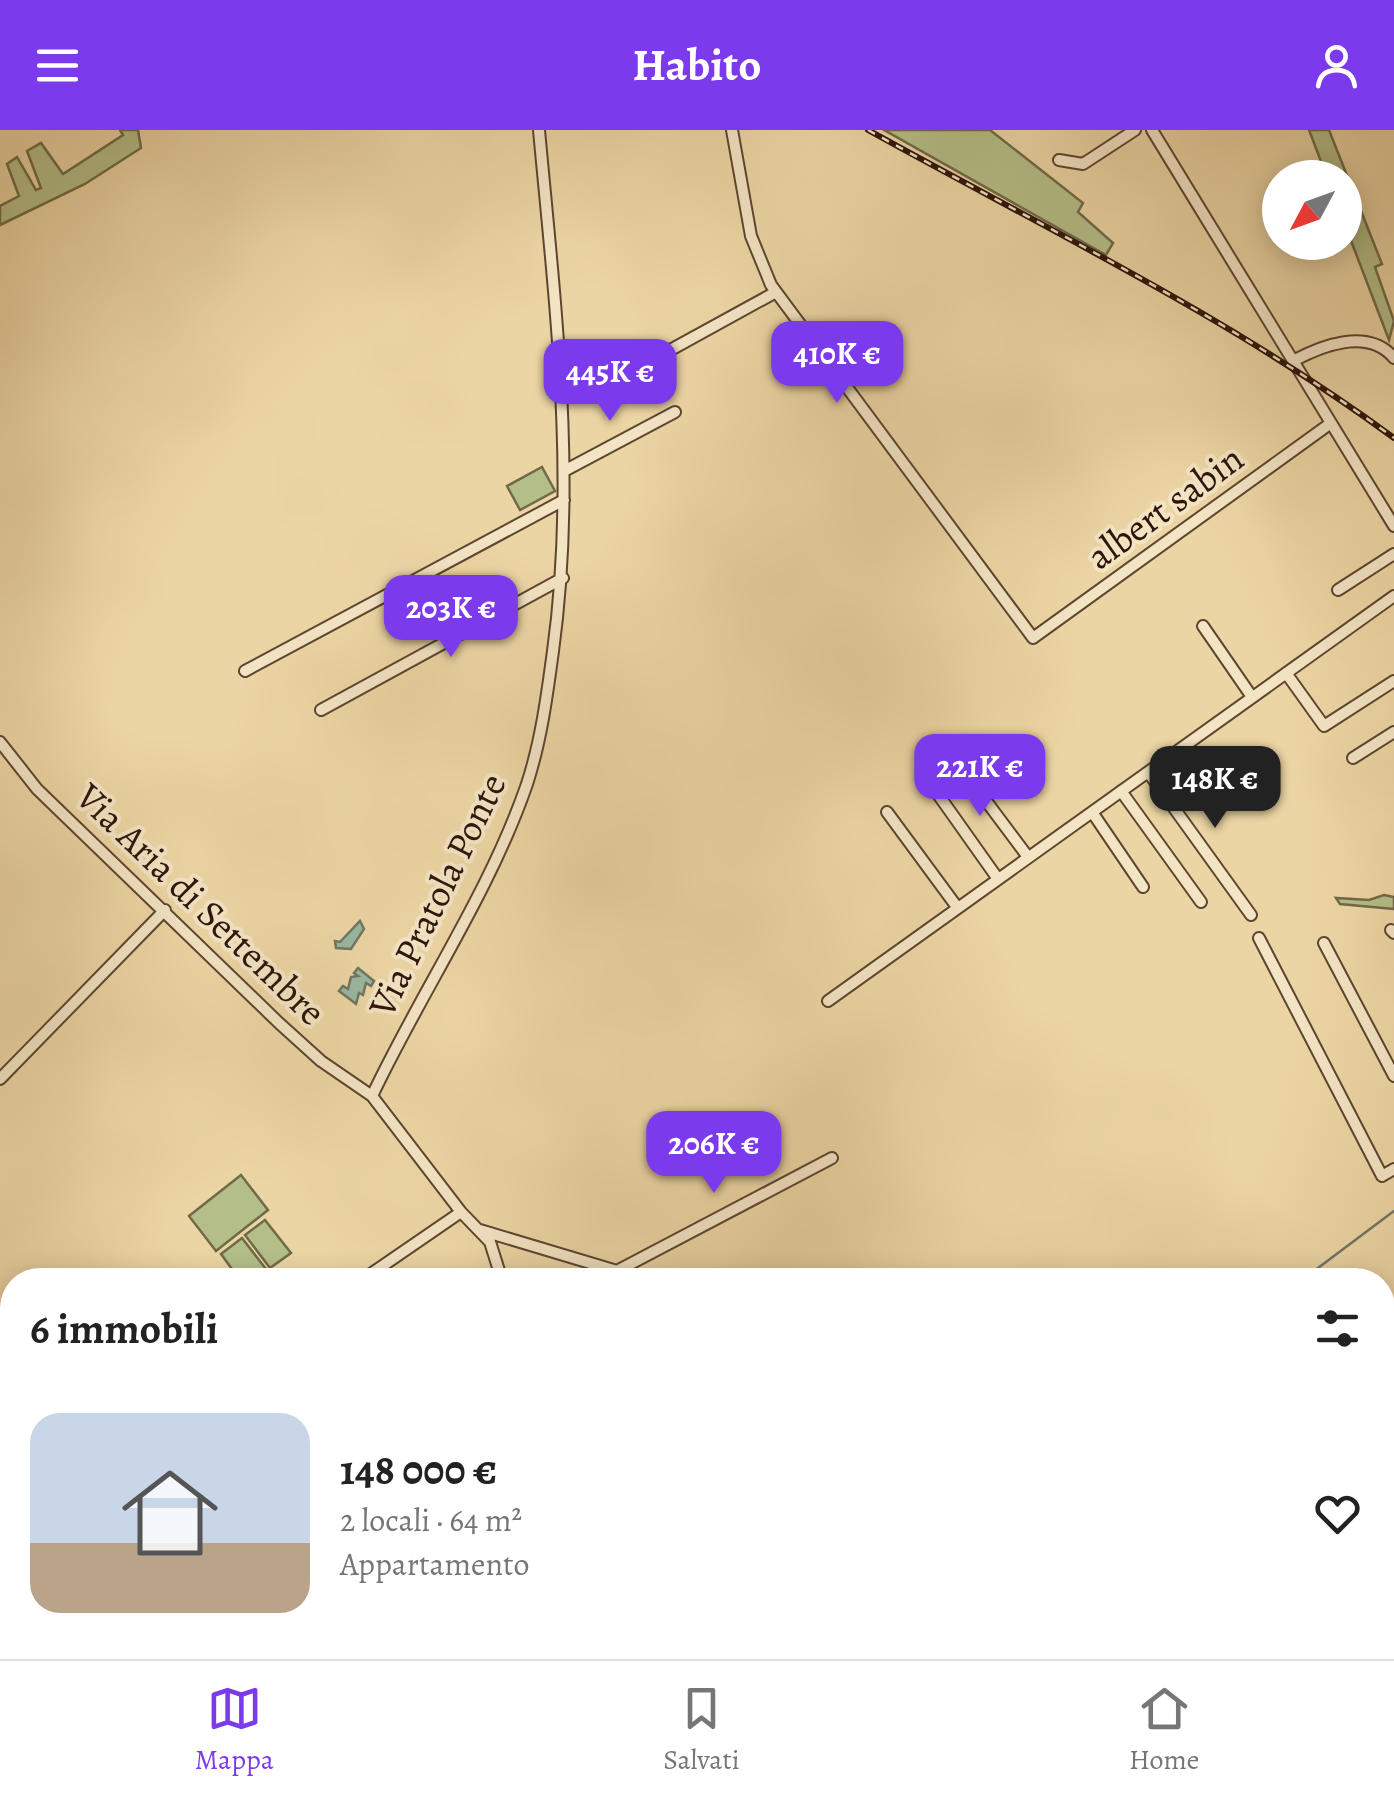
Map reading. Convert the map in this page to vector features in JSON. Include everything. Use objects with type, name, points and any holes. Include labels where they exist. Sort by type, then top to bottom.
[{"type":"street","name":"Via Pratola Ponte","points":[[374,1091],[478,896],[524,790],[545,708],[563,578],[564,471],[562,395],[539,130]]},
{"type":"street","points":[[654,359],[776,292],[752,236],[732,130]]},
{"type":"street","points":[[1059,160],[1083,164],[1135,130]]},
{"type":"street","points":[[1152,130],[1394,526]]},
{"type":"street","name":"albert sabin","points":[[776,292],[1033,638],[1331,423]]},
{"type":"street","points":[[1293,362],[1324,344],[1353,342],[1380,346],[1394,358]]},
{"type":"street","points":[[562,395],[644,350]]},
{"type":"street","points":[[564,471],[674,412]]},
{"type":"street","points":[[245,671],[564,500]]},
{"type":"street","points":[[1338,590],[1394,554]]},
{"type":"street","points":[[322,710],[563,578]]},
{"type":"street","points":[[828,1001],[1394,596]]},
{"type":"street","points":[[1203,626],[1252,697]]},
{"type":"street","points":[[1286,673],[1324,726],[1394,681]]},
{"type":"street","points":[[1354,758],[1394,732]]},
{"type":"street","name":"Via Aria di Settembre","points":[[0,742],[36,788],[321,1061],[374,1091],[461,1212],[490,1242],[498,1268]]},
{"type":"street","points":[[960,766],[1028,856]]},
{"type":"street","points":[[1148,772],[1251,914]]},
{"type":"street","points":[[930,783],[998,879]]},
{"type":"street","points":[[1121,791],[1201,902]]},
{"type":"street","points":[[886,812],[956,907]]},
{"type":"street","points":[[1092,812],[1143,887]]},
{"type":"street","points":[[0,1080],[165,910]]},
{"type":"street","points":[[1259,938],[1382,1176],[1394,1169]]},
{"type":"street","points":[[1324,943],[1394,1076]]},
{"type":"street","points":[[623,1268],[832,1158]]},
{"type":"street","points":[[379,1268],[461,1212]]},
{"type":"street","points":[[479,1230],[602,1268]]},
{"type":"shaded area","points":[[120,130],[138,130],[141,148],[85,184],[0,225],[0,206],[19,196],[7,164],[17,157],[36,190],[41,188],[27,151],[41,143],[63,174],[123,135]]},
{"type":"shaded area","points":[[884,130],[990,130],[1083,203],[1078,212],[1113,243],[1106,255]]},
{"type":"shaded area","points":[[1309,130],[1329,130],[1341,160],[1320,160]]},
{"type":"shaded area","points":[[1362,213],[1382,264],[1375,267],[1394,321],[1389,340],[1358,260],[1362,260]]},
{"type":"shaded area","points":[[542,467],[555,491],[520,510],[507,486]]},
{"type":"shaded area","points":[[1384,895],[1394,897],[1394,909],[1340,904],[1336,898],[1369,900]]},
{"type":"shaded area","points":[[360,921],[364,929],[351,949],[336,948],[335,941],[340,942]]},
{"type":"shaded area","points":[[358,968],[374,981],[371,986],[366,983],[356,1004],[339,991],[343,986],[348,989],[351,977],[358,976],[354,973]]},
{"type":"shaded area","points":[[241,1175],[268,1210],[216,1251],[189,1216]]},
{"type":"shaded area","points":[[265,1220],[291,1253],[270,1268],[245,1235]]},
{"type":"shaded area","points":[[242,1238],[265,1268],[231,1268],[221,1254]]},
{"type":"waterway","points":[[1318,1268],[1394,1211]]},
{"type":"railway","points":[[868,130],[1203,314],[1332,394],[1394,438]]}]
